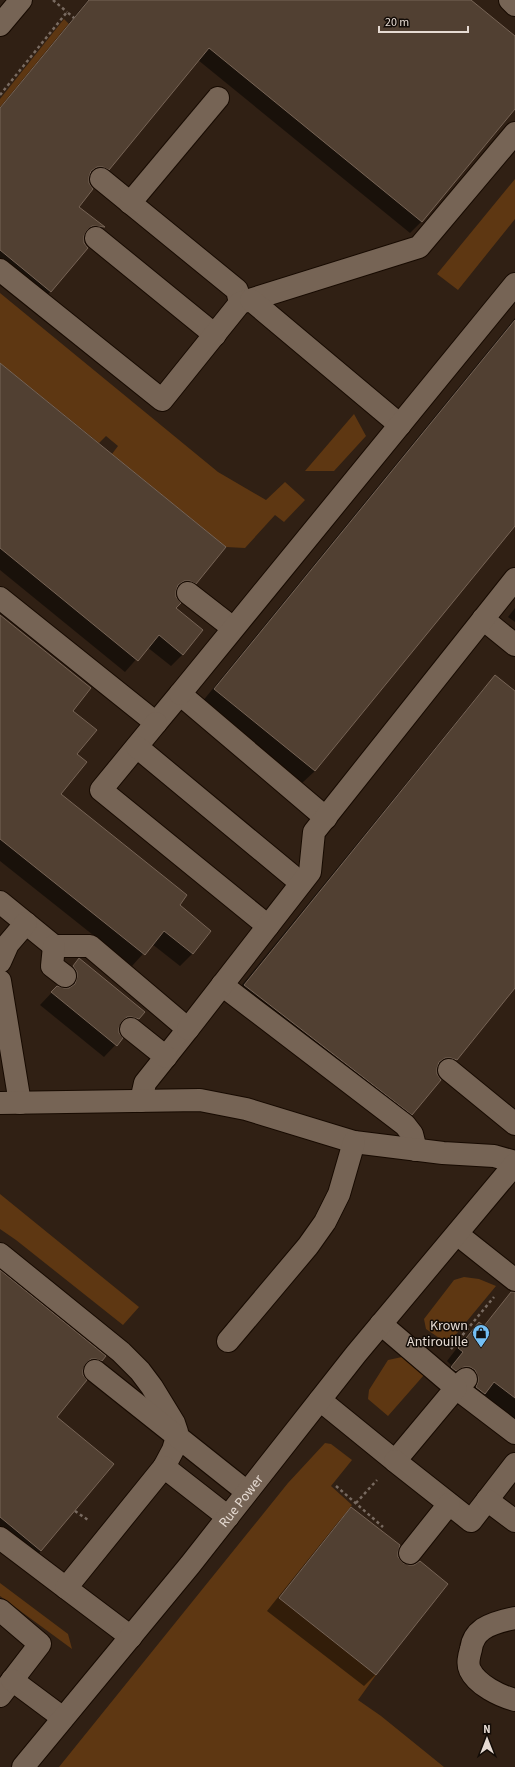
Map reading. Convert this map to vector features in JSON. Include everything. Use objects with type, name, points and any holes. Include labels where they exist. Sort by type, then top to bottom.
[{"type":"street","points":[[0,25],[20,0]]},
{"type":"street","points":[[510,0],[515,4]]},
{"type":"street","points":[[130,203],[218,98]]},
{"type":"street","points":[[0,270],[162,400],[245,301],[419,247],[515,133]]},
{"type":"street","points":[[101,179],[237,290],[245,301],[400,425]]},
{"type":"street","points":[[96,238],[215,335]]},
{"type":"street","points":[[268,926],[101,790],[515,284]]},
{"type":"street","points":[[141,1101],[145,1084],[310,872],[314,832],[515,579]]},
{"type":"street","points":[[188,593],[233,628]]},
{"type":"street","points":[[0,598],[156,723]]},
{"type":"street","points":[[484,619],[515,645]]},
{"type":"street","points":[[180,694],[326,818]]},
{"type":"street","points":[[137,747],[301,883]]},
{"type":"street","points":[[0,902],[54,946],[90,946],[188,1029]]},
{"type":"street","points":[[0,962],[8,944],[26,923]]},
{"type":"street","points":[[54,946],[52,966],[65,976]]},
{"type":"street","points":[[0,981],[10,1103],[200,1100],[246,1109],[354,1142],[416,1150],[494,1156],[515,1163]]},
{"type":"street","points":[[222,984],[405,1126],[412,1134],[416,1150]]},
{"type":"street","points":[[131,1029],[166,1057]]},
{"type":"street","points":[[449,1070],[515,1124]]},
{"type":"street","points":[[228,1341],[308,1246],[325,1222],[339,1194],[354,1142]]},
{"type":"street","name":"Rue Power","points":[[23,1767],[228,1517],[381,1324],[515,1163]]},
{"type":"street","points":[[457,1234],[515,1280]]},
{"type":"street","points":[[0,1254],[121,1352],[140,1371],[152,1387],[174,1423],[177,1437],[173,1450],[164,1467],[66,1588]]},
{"type":"street","points":[[381,1324],[461,1383],[512,1425]]},
{"type":"street","points":[[94,1371],[247,1492]]},
{"type":"street","points":[[395,1461],[461,1383]]},
{"type":"street","points":[[320,1400],[471,1521],[515,1464]]},
{"type":"street","points":[[164,1467],[228,1517]]},
{"type":"street","points":[[487,1500],[515,1521]]},
{"type":"street","points":[[410,1553],[449,1504]]},
{"type":"street","points":[[0,1538],[131,1637]]},
{"type":"street","points":[[0,1610],[40,1644],[6,1688],[63,1718]]},
{"type":"street","points":[[515,1618],[484,1628],[476,1635],[471,1645],[469,1659],[470,1670],[477,1680],[493,1691],[515,1700]]},
{"type":"path","points":[[53,0],[74,18]]},
{"type":"path","points":[[0,95],[66,12]]},
{"type":"path","points":[[450,1350],[496,1295]]},
{"type":"path","points":[[464,1333],[468,1336]]},
{"type":"path","points":[[336,1486],[383,1527]]},
{"type":"path","points":[[362,1516],[366,1512]]},
{"type":"shaded area","points":[[64,19],[69,24],[0,108],[0,99]]},
{"type":"shaded area","points":[[515,179],[515,219],[458,290],[437,274]]},
{"type":"shaded area","points":[[0,293],[218,472],[266,500],[285,482],[305,500],[284,522],[275,515],[245,548],[226,547],[112,454],[118,446],[106,436],[99,443],[0,363]]},
{"type":"shaded area","points":[[354,414],[366,436],[334,471],[305,471]]},
{"type":"shaded area","points":[[0,1194],[139,1307],[123,1325],[0,1229]]},
{"type":"shaded area","points":[[464,1277],[479,1279],[496,1286],[448,1344],[426,1329],[424,1319],[454,1280]]},
{"type":"shaded area","points":[[402,1357],[424,1375],[388,1416],[368,1399],[369,1390],[388,1360]]},
{"type":"shaded area","points":[[325,1443],[331,1444],[352,1460],[331,1486],[352,1505],[279,1598],[376,1675],[358,1700],[381,1716],[444,1767],[59,1767],[288,1483]]},
{"type":"shaded area","points":[[0,1583],[68,1634],[72,1649],[0,1596]]},
{"type":"building","points":[[89,0],[471,0],[515,36],[515,109],[422,222],[209,48],[109,170],[103,167],[97,167],[91,171],[89,183],[93,189],[79,207],[105,227],[92,226],[87,230],[84,236],[84,243],[88,248],[51,292],[0,250],[0,108]]},
{"type":"building","points":[[515,320],[515,526],[315,771],[214,689]]},
{"type":"building","points":[[0,363],[226,547],[196,584],[190,581],[184,581],[178,585],[176,597],[181,603],[176,608],[203,630],[183,655],[159,635],[138,661],[0,548]]},
{"type":"building","points":[[0,615],[91,688],[73,711],[97,730],[77,754],[87,762],[61,794],[187,895],[180,905],[211,931],[193,954],[164,931],[145,955],[0,839]]},
{"type":"building","points":[[495,675],[515,691],[515,988],[457,1060],[445,1058],[439,1062],[437,1074],[441,1080],[412,1115],[244,985]]},
{"type":"building","points":[[79,958],[145,1012],[139,1019],[127,1017],[122,1021],[119,1028],[119,1033],[123,1038],[117,1046],[51,992],[57,986],[69,988],[75,984],[77,972],[73,966]]},
{"type":"building","points":[[0,1270],[106,1356],[102,1361],[91,1359],[86,1363],[83,1370],[83,1375],[87,1380],[57,1417],[114,1464],[41,1551],[0,1517]]},
{"type":"building","points":[[511,1292],[515,1292],[515,1398],[494,1382],[485,1394],[476,1387],[478,1377],[475,1370],[470,1367],[464,1367],[456,1371],[451,1367],[463,1352],[458,1348],[479,1322],[484,1326]]},
{"type":"building","points":[[351,1507],[400,1545],[398,1557],[403,1563],[414,1565],[420,1561],[448,1584],[376,1675],[279,1598]]},
{"type":"place","name":"Krown Antirouille","points":[[481,1348]]}]
